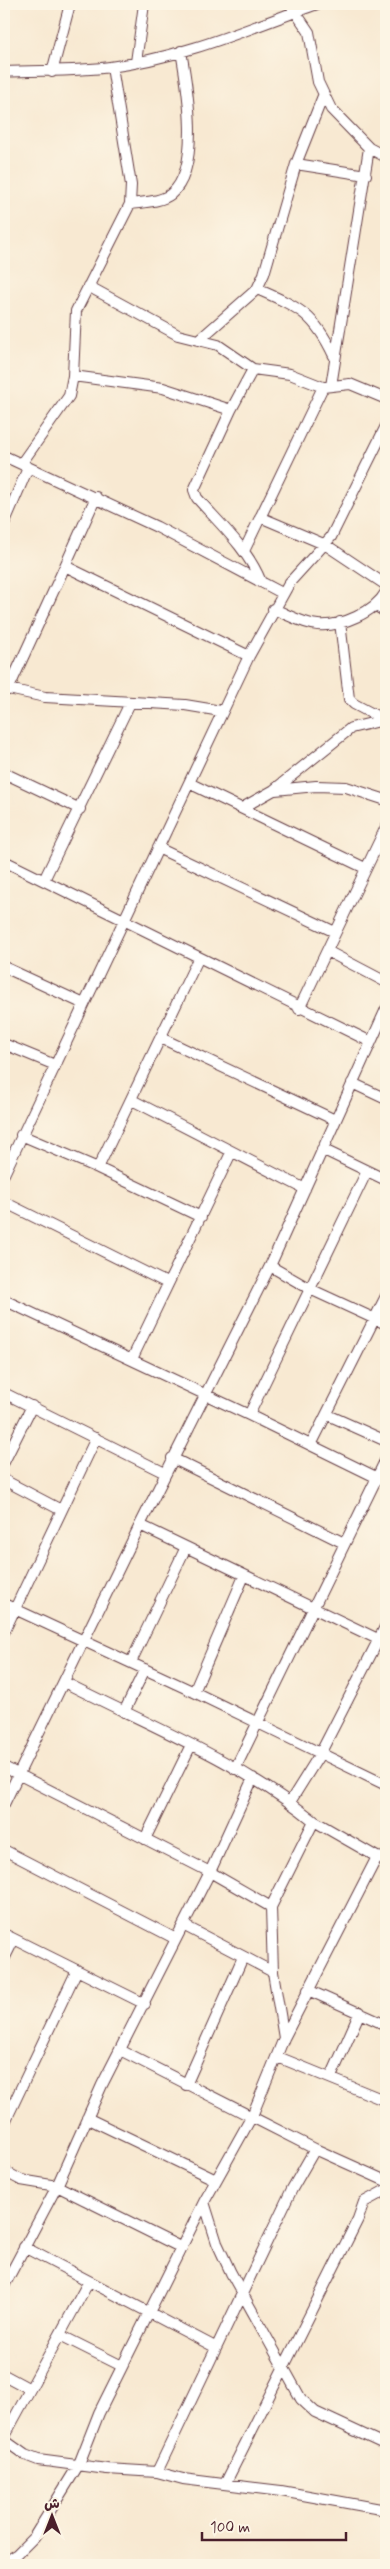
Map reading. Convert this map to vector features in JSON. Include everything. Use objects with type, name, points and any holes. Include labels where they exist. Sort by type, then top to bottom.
[{"type":"street","points":[[52,72],[70,4]]},
{"type":"street","points":[[136,62],[144,4]]},
{"type":"street","points":[[4,72],[52,72],[112,67],[136,62],[209,44],[294,8],[317,4]]},
{"type":"street","points":[[294,8],[312,40],[318,82],[323,96],[342,122],[370,148],[386,157]]},
{"type":"street","points":[[130,204],[164,198],[172,193],[181,182],[189,142],[190,102],[181,51]]},
{"type":"street","points":[[4,524],[24,466],[69,396],[74,376],[74,316],[130,204],[131,185],[112,67]]},
{"type":"street","points":[[199,340],[257,289],[264,274],[296,164],[323,96]]},
{"type":"street","points":[[244,551],[327,386],[334,357],[370,148]]},
{"type":"street","points":[[296,164],[366,175]]},
{"type":"street","points":[[88,286],[178,335],[218,345],[253,369],[290,374],[327,386],[350,384],[386,399]]},
{"type":"street","points":[[257,289],[284,301],[310,317],[325,336],[334,357]]},
{"type":"street","points":[[253,369],[231,410],[194,490],[196,498],[244,551],[255,567],[260,582]]},
{"type":"street","points":[[74,376],[163,388],[231,410]]},
{"type":"street","points":[[4,1174],[189,783],[221,711],[273,609],[282,593],[326,545],[386,426]]},
{"type":"street","points":[[4,456],[96,497],[282,593]]},
{"type":"street","points":[[96,497],[6,689],[45,697],[185,705],[221,711]]},
{"type":"street","points":[[260,517],[326,545],[386,585]]},
{"type":"street","points":[[65,566],[249,656]]},
{"type":"street","points":[[273,609],[316,625],[340,622],[376,606],[386,592]]},
{"type":"street","points":[[376,606],[386,612]]},
{"type":"street","points":[[340,622],[349,699],[354,704],[385,720]]},
{"type":"street","points":[[44,880],[130,703]]},
{"type":"street","points":[[242,808],[274,790],[351,728],[385,720]]},
{"type":"street","points":[[4,773],[80,809]]},
{"type":"street","points":[[189,783],[365,868]]},
{"type":"street","points":[[274,790],[316,786],[346,787],[386,800]]},
{"type":"street","points":[[299,1009],[386,827]]},
{"type":"street","points":[[158,848],[336,932]]},
{"type":"street","points":[[4,861],[299,1009],[371,1042]]},
{"type":"street","points":[[327,951],[386,982]]},
{"type":"street","points":[[98,1168],[198,959]]},
{"type":"street","points":[[4,967],[84,1004]]},
{"type":"street","points":[[4,1804],[172,1458],[270,1266],[371,1042],[384,1020],[386,1009]]},
{"type":"street","points":[[160,1038],[336,1120]]},
{"type":"street","points":[[4,1044],[55,1065]]},
{"type":"street","points":[[352,1083],[386,1100]]},
{"type":"street","points":[[132,1100],[230,1153],[305,1189]]},
{"type":"street","points":[[22,1136],[98,1168],[201,1217]]},
{"type":"street","points":[[322,1149],[386,1180]]},
{"type":"street","points":[[132,1359],[230,1153]]},
{"type":"street","points":[[249,1414],[366,1171]]},
{"type":"street","points":[[4,1202],[167,1283]]},
{"type":"street","points":[[270,1266],[310,1289],[386,1324]]},
{"type":"street","points":[[311,1445],[386,1296]]},
{"type":"street","points":[[4,1300],[249,1414],[382,1480]]},
{"type":"street","points":[[4,1393],[165,1473]]},
{"type":"street","points":[[4,1462],[32,1406]]},
{"type":"street","points":[[328,1414],[386,1441]]},
{"type":"street","points":[[4,1632],[96,1438]]},
{"type":"street","points":[[172,1458],[344,1543]]},
{"type":"street","points":[[235,1769],[344,1543],[382,1480],[386,1459]]},
{"type":"street","points":[[4,1480],[61,1510]]},
{"type":"street","points":[[140,1524],[312,1609],[383,1641]]},
{"type":"street","points":[[131,1662],[186,1547]]},
{"type":"street","points":[[194,1692],[244,1576]]},
{"type":"street","points":[[4,1604],[131,1662],[386,1785]]},
{"type":"street","points":[[290,1802],[320,1754],[383,1641],[386,1626]]},
{"type":"street","points":[[124,1712],[145,1669]]},
{"type":"street","points":[[4,2562],[17,2554],[34,2538],[79,2464],[99,2413],[122,2366],[204,2202],[252,2116],[278,2058],[284,2038],[308,1990],[382,1858],[314,1821],[290,1802],[253,1778],[64,1682]]},
{"type":"street","points":[[145,1839],[191,1745]]},
{"type":"street","points":[[4,1767],[210,1872],[271,1907]]},
{"type":"street","points":[[4,2286],[57,2186],[87,2118],[210,1872],[253,1778]]},
{"type":"street","points":[[284,2038],[273,1972],[271,1907],[314,1821]]},
{"type":"street","points":[[4,1850],[176,1939]]},
{"type":"street","points":[[183,1925],[273,1972]]},
{"type":"street","points":[[4,1934],[144,2004]]},
{"type":"street","points":[[4,1959],[14,1939]]},
{"type":"street","points":[[186,2085],[243,1956]]},
{"type":"street","points":[[4,2124],[77,1970]]},
{"type":"street","points":[[308,1990],[386,2025]]},
{"type":"street","points":[[331,2077],[360,2012]]},
{"type":"street","points":[[120,2050],[315,2149],[386,2181]]},
{"type":"street","points":[[278,2058],[331,2077],[386,2101]]},
{"type":"street","points":[[87,2118],[216,2180]]},
{"type":"street","points":[[157,2472],[292,2188],[315,2149]]},
{"type":"street","points":[[4,2171],[21,2180],[57,2186],[182,2248]]},
{"type":"street","points":[[225,2484],[284,2368],[364,2202],[386,2190]]},
{"type":"street","points":[[204,2202],[217,2243],[301,2399],[314,2412],[386,2445]]},
{"type":"street","points":[[24,2246],[215,2347]]},
{"type":"street","points":[[89,2281],[4,2438],[25,2454],[38,2460],[108,2469],[157,2472],[183,2479],[281,2491],[386,2510]]},
{"type":"street","points":[[60,2335],[122,2366]]},
{"type":"street","points":[[4,2375],[30,2389]]}]
